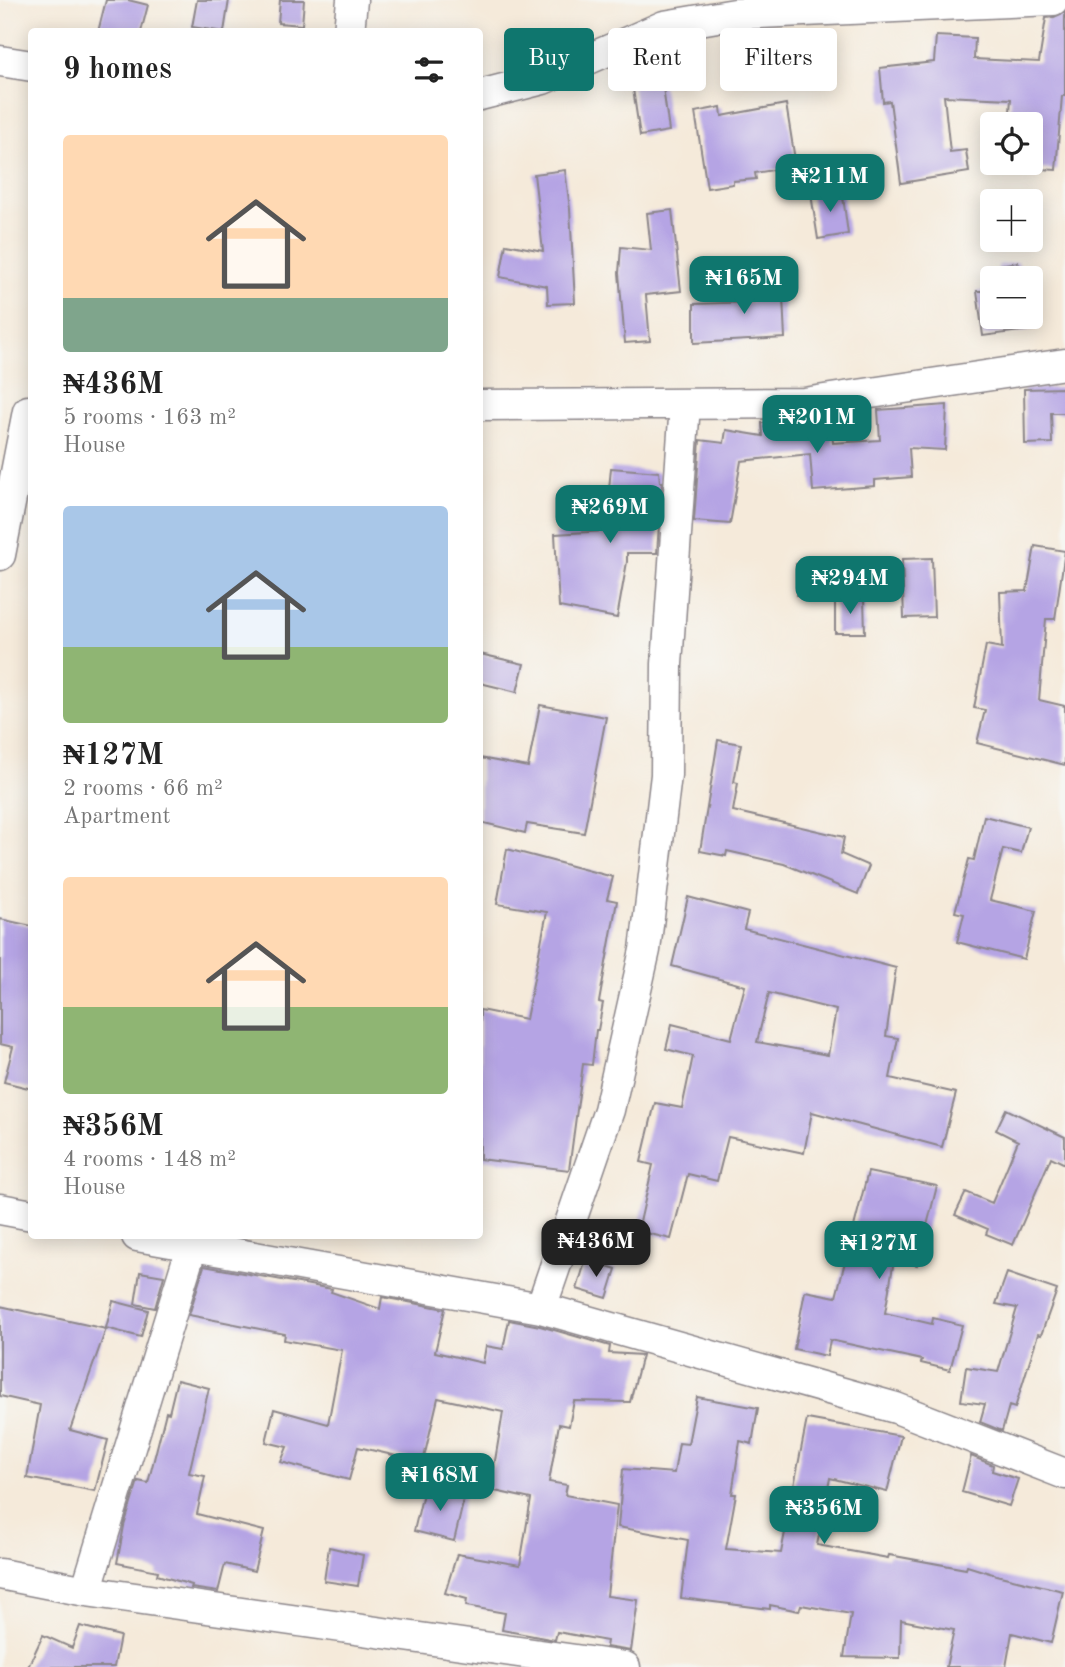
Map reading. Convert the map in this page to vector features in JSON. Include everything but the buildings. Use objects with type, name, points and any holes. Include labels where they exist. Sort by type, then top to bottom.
[{"type":"street","points":[[349,28],[352,0]]},
{"type":"street","points":[[483,94],[543,79],[664,26],[733,7],[1053,0]]},
{"type":"street","points":[[0,61],[28,65]]},
{"type":"street","points":[[483,405],[804,403],[1065,364]]},
{"type":"street","points":[[541,1308],[609,1110],[645,950],[666,775],[667,664],[685,404]]},
{"type":"street","points":[[0,555],[20,411]]},
{"type":"street","points":[[0,1209],[28,1214]]},
{"type":"street","points":[[171,1239],[194,1241],[541,1308],[896,1408],[1065,1474]]},
{"type":"street","points":[[86,1591],[194,1241]]},
{"type":"street","points":[[0,1574],[86,1591],[625,1667]]}]
